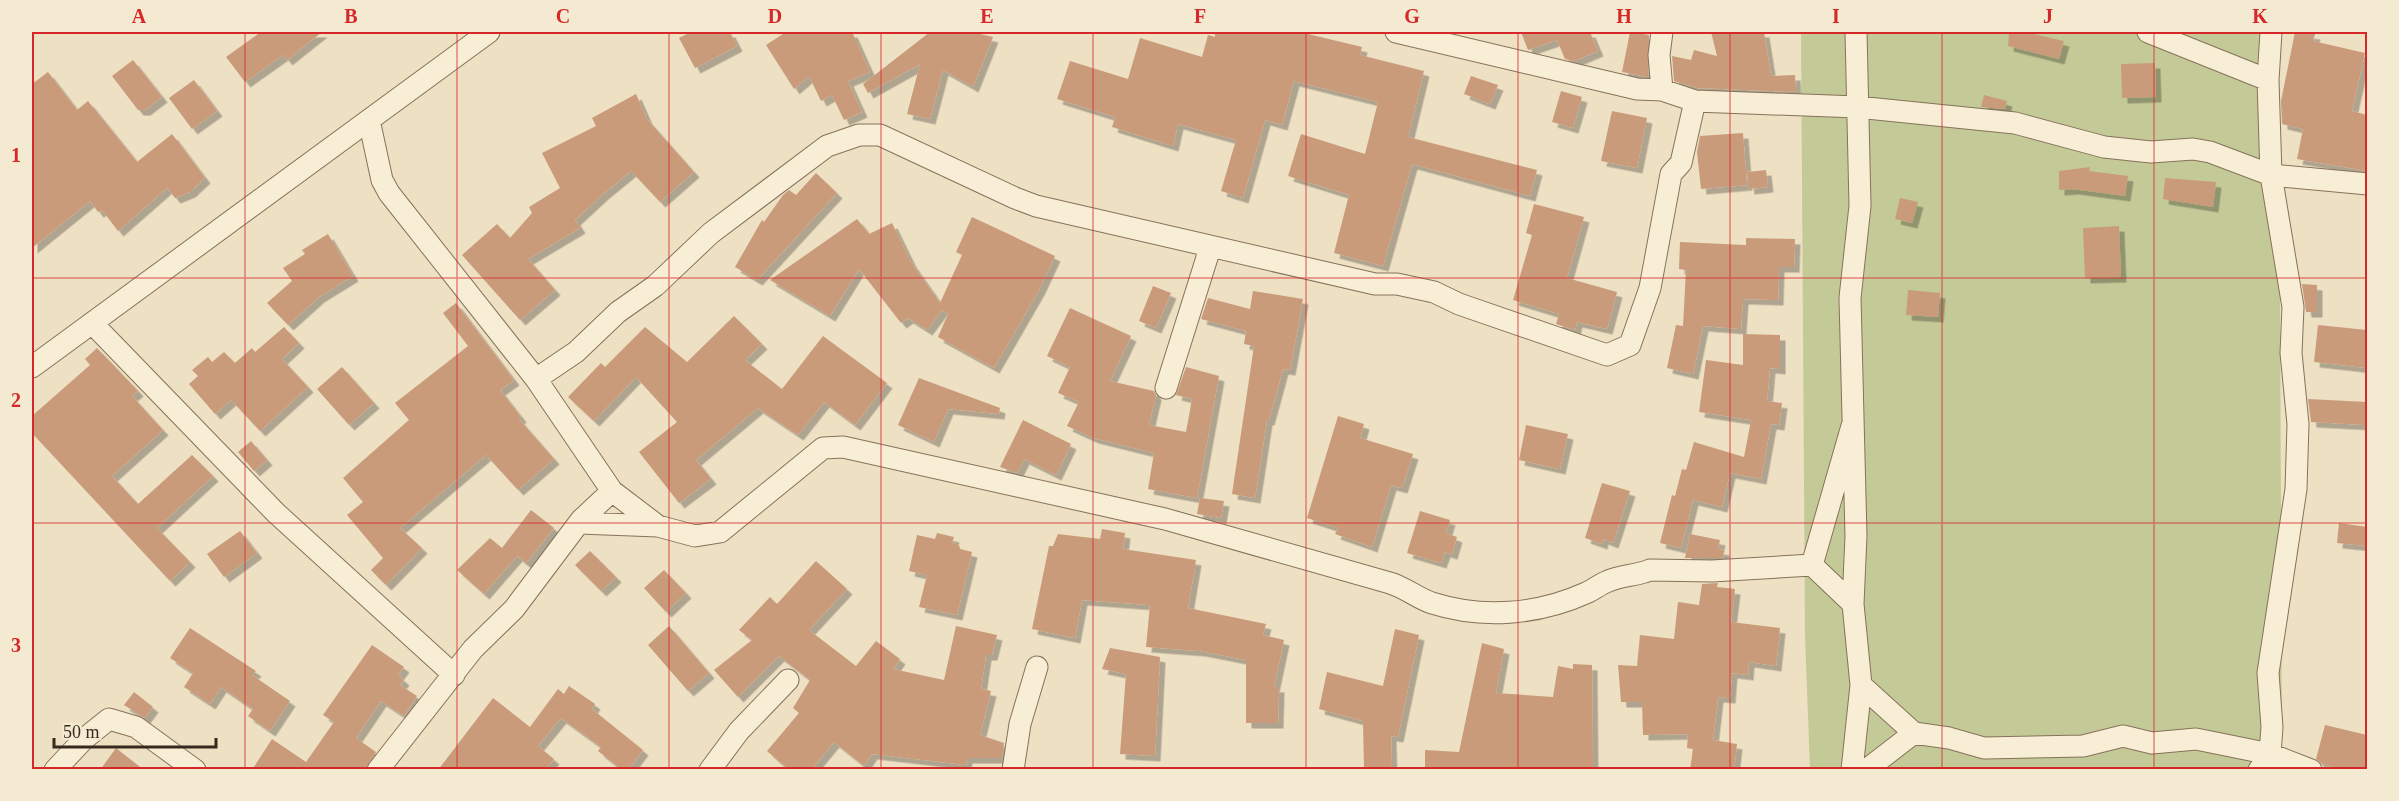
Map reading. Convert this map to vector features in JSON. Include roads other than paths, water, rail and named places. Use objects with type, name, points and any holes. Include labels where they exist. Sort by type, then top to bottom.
[{"type":"street","points":[[32,367],[489,32]]},
{"type":"street","points":[[1396,32],[1423,36],[1637,89],[1662,90],[1695,101],[1857,107],[2015,123],[2104,147],[2151,152],[2193,149],[2251,166],[2271,175],[2367,184]]},
{"type":"street","points":[[1662,32],[1659,55],[1662,90]]},
{"type":"street","points":[[1852,770],[1860,685],[1854,604],[1856,537],[1850,298],[1860,206],[1856,32]]},
{"type":"street","points":[[2148,32],[2268,80]]},
{"type":"street","points":[[2264,762],[2272,727],[2268,673],[2296,489],[2298,424],[2290,328],[2293,307],[2271,175],[2268,80],[2271,32]]},
{"type":"street","points":[[537,379],[576,352],[618,312],[655,286],[711,233],[827,146],[859,135],[880,135],[901,143],[1036,206],[1210,248],[1375,284],[1397,284],[1434,292],[1459,304],[1607,355],[1630,345],[1646,297],[1671,174],[1681,163],[1695,101]]},
{"type":"street","points":[[369,120],[382,180],[389,193],[537,379],[612,492],[658,526]]},
{"type":"street","points":[[1166,388],[1210,248]]},
{"type":"street","points":[[92,323],[276,513],[454,675]]},
{"type":"street","points":[[1812,565],[1852,426]]},
{"type":"street","points":[[579,523],[658,526],[695,536],[720,532],[823,448],[843,447],[1165,519],[1390,582],[1409,589],[1430,602],[1483,614],[1533,610],[1586,593],[1617,578],[1650,570],[1712,571],[1812,565],[1854,604]]},
{"type":"street","points":[[378,770],[473,649],[514,609],[579,523],[612,492]]},
{"type":"street","points":[[1013,770],[1020,724],[1038,667]]},
{"type":"street","points":[[710,770],[739,731],[789,680]]},
{"type":"street","points":[[1860,685],[1914,733],[1996,748],[2083,746],[2123,736],[2152,742],[2196,738],[2264,762],[2311,770]]},
{"type":"street","points":[[55,770],[84,739],[110,719],[136,727],[195,770]]},
{"type":"street","points":[[1866,770],[1914,733]]}]
